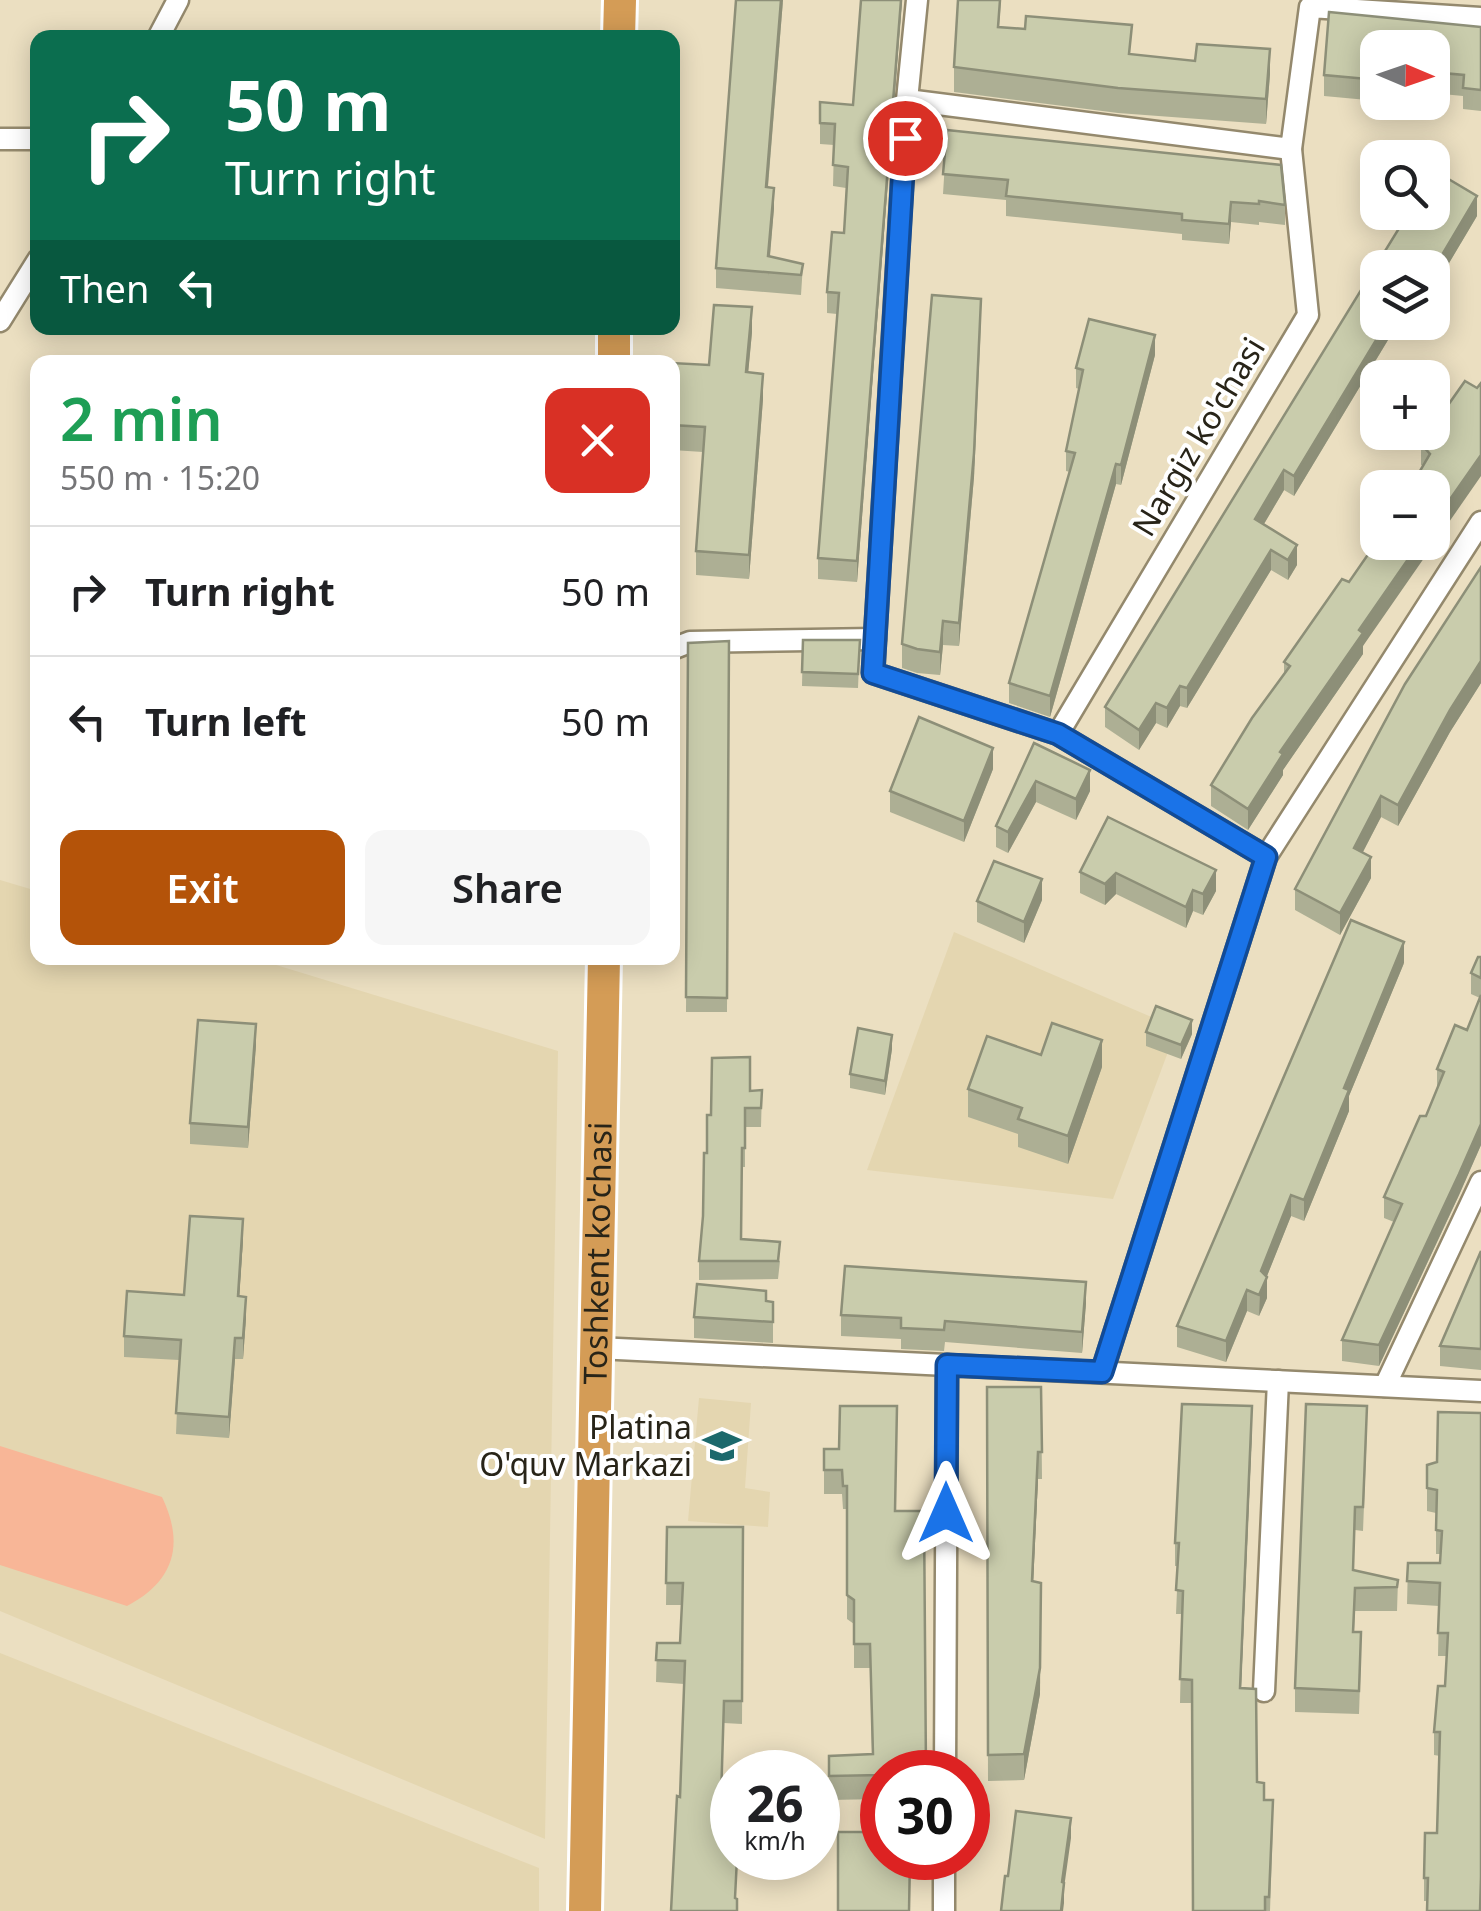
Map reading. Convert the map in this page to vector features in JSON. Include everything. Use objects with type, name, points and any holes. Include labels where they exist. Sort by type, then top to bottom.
[{"type":"highway","points":[[619,30],[620,0]]},
{"type":"highway","name":"Toshkent ko'chasi","points":[[585,1911],[604,965]]},
{"type":"street","points":[[162,30],[178,0]]},
{"type":"street","points":[[917,0],[907,100],[873,673],[1058,734],[1266,857]]},
{"type":"street","name":"Nargiz ko'chasi","points":[[1058,734],[1308,314],[1291,149],[1310,7],[1481,18]]},
{"type":"street","points":[[907,100],[1291,149]]},
{"type":"street","points":[[0,138],[30,139]]},
{"type":"street","points":[[0,322],[30,273]]},
{"type":"street","points":[[1102,1372],[1266,857],[1481,522]]},
{"type":"street","points":[[680,646],[690,642],[876,639]]},
{"type":"street","points":[[1386,1386],[1481,1182]]},
{"type":"street","points":[[598,1348],[1481,1391]]},
{"type":"street","points":[[945,1750],[947,1365]]},
{"type":"street","points":[[1264,1691],[1278,1381]]},
{"type":"street","points":[[944,1880],[944,1911]]},
{"type":"shaded area","points":[[0,880],[30,889],[30,965],[276,965],[558,1051],[545,1839],[0,1611]]},
{"type":"shaded area","points":[[954,932],[1177,1028],[1113,1199],[867,1170]]},
{"type":"shaded area","name":"Platina O'quv Markazi","points":[[699,1398],[751,1403],[745,1488],[770,1492],[768,1527],[688,1521]]},
{"type":"shaded area","points":[[0,1446],[162,1497],[173,1531],[173,1546],[171,1560],[156,1585],[127,1606],[0,1565]]},
{"type":"shaded area","points":[[0,1653],[539,1868],[539,1911],[0,1911]]},
{"type":"building","points":[[736,0],[781,0],[766,187],[774,188],[768,256],[803,264],[801,275],[716,268]]},
{"type":"building","points":[[861,0],[901,0],[857,561],[818,558],[839,293],[827,292],[832,232],[844,233],[848,167],[833,165],[835,124],[820,123],[820,102],[853,105]]},
{"type":"building","points":[[958,0],[1000,0],[998,27],[1025,29],[1026,16],[1132,25],[1129,54],[1195,61],[1197,44],[1270,49],[1266,99],[1118,88],[954,67]]},
{"type":"building","points":[[1329,12],[1481,27],[1481,90],[1463,88],[1464,75],[1450,74],[1450,30],[1360,30],[1360,78],[1324,75]]},
{"type":"building","points":[[947,130],[1281,165],[1285,205],[1231,202],[1229,224],[1182,220],[1182,214],[1006,196],[1008,180],[943,174]]},
{"type":"building","points":[[1450,180],[1477,196],[1445,250],[1386,250],[1398,230],[1450,230]]},
{"type":"building","points":[[1360,292],[1360,340],[1376,340],[1364,360],[1360,360],[1360,367],[1294,476],[1284,470],[1255,519],[1297,545],[1288,560],[1271,550],[1187,688],[1180,686],[1167,708],[1156,703],[1139,730],[1105,707]]},
{"type":"building","points":[[932,295],[981,299],[974,453],[959,623],[943,621],[940,652],[902,644]]},
{"type":"building","points":[[714,305],[752,307],[746,372],[763,374],[749,555],[696,551],[705,427],[680,425],[680,363],[709,365]]},
{"type":"building","points":[[1089,319],[1155,335],[1121,465],[1116,464],[1050,696],[1009,683],[1075,453],[1066,451],[1083,370],[1076,368]]},
{"type":"building","points":[[1465,381],[1477,388],[1481,383],[1481,455],[1450,499],[1450,470],[1421,470],[1430,454],[1426,450],[1450,450],[1450,402]]},
{"type":"building","points":[[1364,560],[1408,560],[1359,630],[1363,633],[1280,752],[1283,754],[1248,809],[1211,785],[1290,666],[1284,662],[1342,579],[1349,582]]},
{"type":"building","points":[[1481,567],[1481,661],[1398,805],[1381,796],[1354,848],[1371,857],[1340,913],[1295,889],[1405,684]]},
{"type":"building","points":[[803,640],[860,640],[858,674],[802,672]]},
{"type":"building","points":[[729,641],[727,998],[686,997],[688,643]]},
{"type":"building","points":[[919,717],[993,748],[964,821],[890,791]]},
{"type":"building","points":[[1034,743],[1090,770],[1076,799],[1036,781],[1008,832],[996,826]]},
{"type":"building","points":[[1108,817],[1216,870],[1203,894],[1193,890],[1186,907],[1116,873],[1105,884],[1080,872]]},
{"type":"building","points":[[994,861],[1042,879],[1024,922],[977,901]]},
{"type":"building","points":[[1351,920],[1404,942],[1344,1088],[1349,1090],[1304,1200],[1291,1195],[1261,1271],[1267,1277],[1259,1295],[1247,1290],[1226,1341],[1177,1326]]},
{"type":"building","points":[[1481,957],[1481,978],[1471,973]]},
{"type":"building","points":[[1481,995],[1481,1124],[1379,1345],[1342,1340],[1402,1204],[1384,1197],[1420,1116],[1426,1116],[1444,1072],[1437,1069],[1455,1025],[1467,1030]]},
{"type":"building","points":[[1156,1006],[1192,1020],[1181,1045],[1146,1032]]},
{"type":"building","points":[[198,1020],[256,1024],[248,1127],[190,1123]]},
{"type":"building","points":[[1052,1023],[1102,1040],[1068,1136],[1018,1119],[1022,1108],[968,1089],[987,1036],[1041,1055]]},
{"type":"building","points":[[858,1028],[892,1035],[885,1081],[850,1074]]},
{"type":"building","points":[[750,1057],[750,1091],[762,1090],[761,1108],[745,1108],[741,1239],[780,1242],[778,1261],[699,1261],[712,1058]]},
{"type":"building","points":[[190,1216],[243,1219],[238,1296],[246,1297],[243,1338],[235,1338],[229,1417],[176,1413],[181,1340],[124,1336],[127,1291],[184,1295]]},
{"type":"building","points":[[1481,1251],[1481,1349],[1440,1346]]},
{"type":"building","points":[[845,1266],[1086,1282],[1082,1332],[945,1321],[944,1330],[901,1328],[901,1318],[841,1315]]},
{"type":"building","points":[[697,1284],[766,1291],[766,1301],[773,1302],[773,1322],[694,1317]]},
{"type":"building","points":[[987,1387],[1041,1387],[1042,1452],[1038,1452],[1032,1581],[1041,1583],[1040,1668],[1024,1754],[990,1755]]},
{"type":"building","points":[[1182,1404],[1252,1406],[1240,1688],[1256,1689],[1257,1782],[1264,1783],[1264,1800],[1273,1800],[1265,1911],[1193,1911],[1192,1680],[1180,1679],[1183,1591],[1176,1590]]},
{"type":"building","points":[[1306,1404],[1367,1406],[1363,1507],[1355,1507],[1353,1570],[1398,1580],[1397,1587],[1355,1588],[1353,1632],[1361,1632],[1359,1691],[1295,1688]]},
{"type":"building","points":[[840,1406],[897,1406],[895,1511],[924,1511],[926,1750],[873,1750],[870,1644],[854,1644],[854,1600],[847,1595],[847,1486],[843,1486],[842,1470],[824,1470],[824,1449],[839,1449]]},
{"type":"building","points":[[1438,1412],[1481,1413],[1480,1911],[1427,1911],[1428,1878],[1424,1878],[1425,1833],[1437,1833],[1440,1732],[1434,1732],[1438,1686],[1445,1686],[1448,1633],[1438,1633],[1440,1583],[1407,1581],[1408,1563],[1440,1563],[1442,1531],[1436,1530],[1437,1490],[1427,1488],[1427,1465],[1437,1462]]},
{"type":"building","points":[[667,1527],[743,1527],[742,1701],[724,1701],[722,1750],[710,1750],[710,1880],[736,1880],[737,1911],[671,1911],[685,1661],[656,1660],[657,1643],[680,1643],[683,1583],[666,1583]]},
{"type":"building","points":[[860,1755],[860,1775],[840,1776],[840,1756]]},
{"type":"building","points":[[1016,1811],[1071,1818],[1061,1911],[1001,1911]]},
{"type":"building","points":[[840,1832],[860,1832],[860,1880],[910,1880],[909,1911],[838,1911]]},
{"type":"place","name":"Platina O'quv Markazi","points":[[722,1446]]},
{"type":"route","points":[[905,138],[873,673],[1058,734],[1266,857],[1102,1372],[947,1365],[946,1513]]}]
